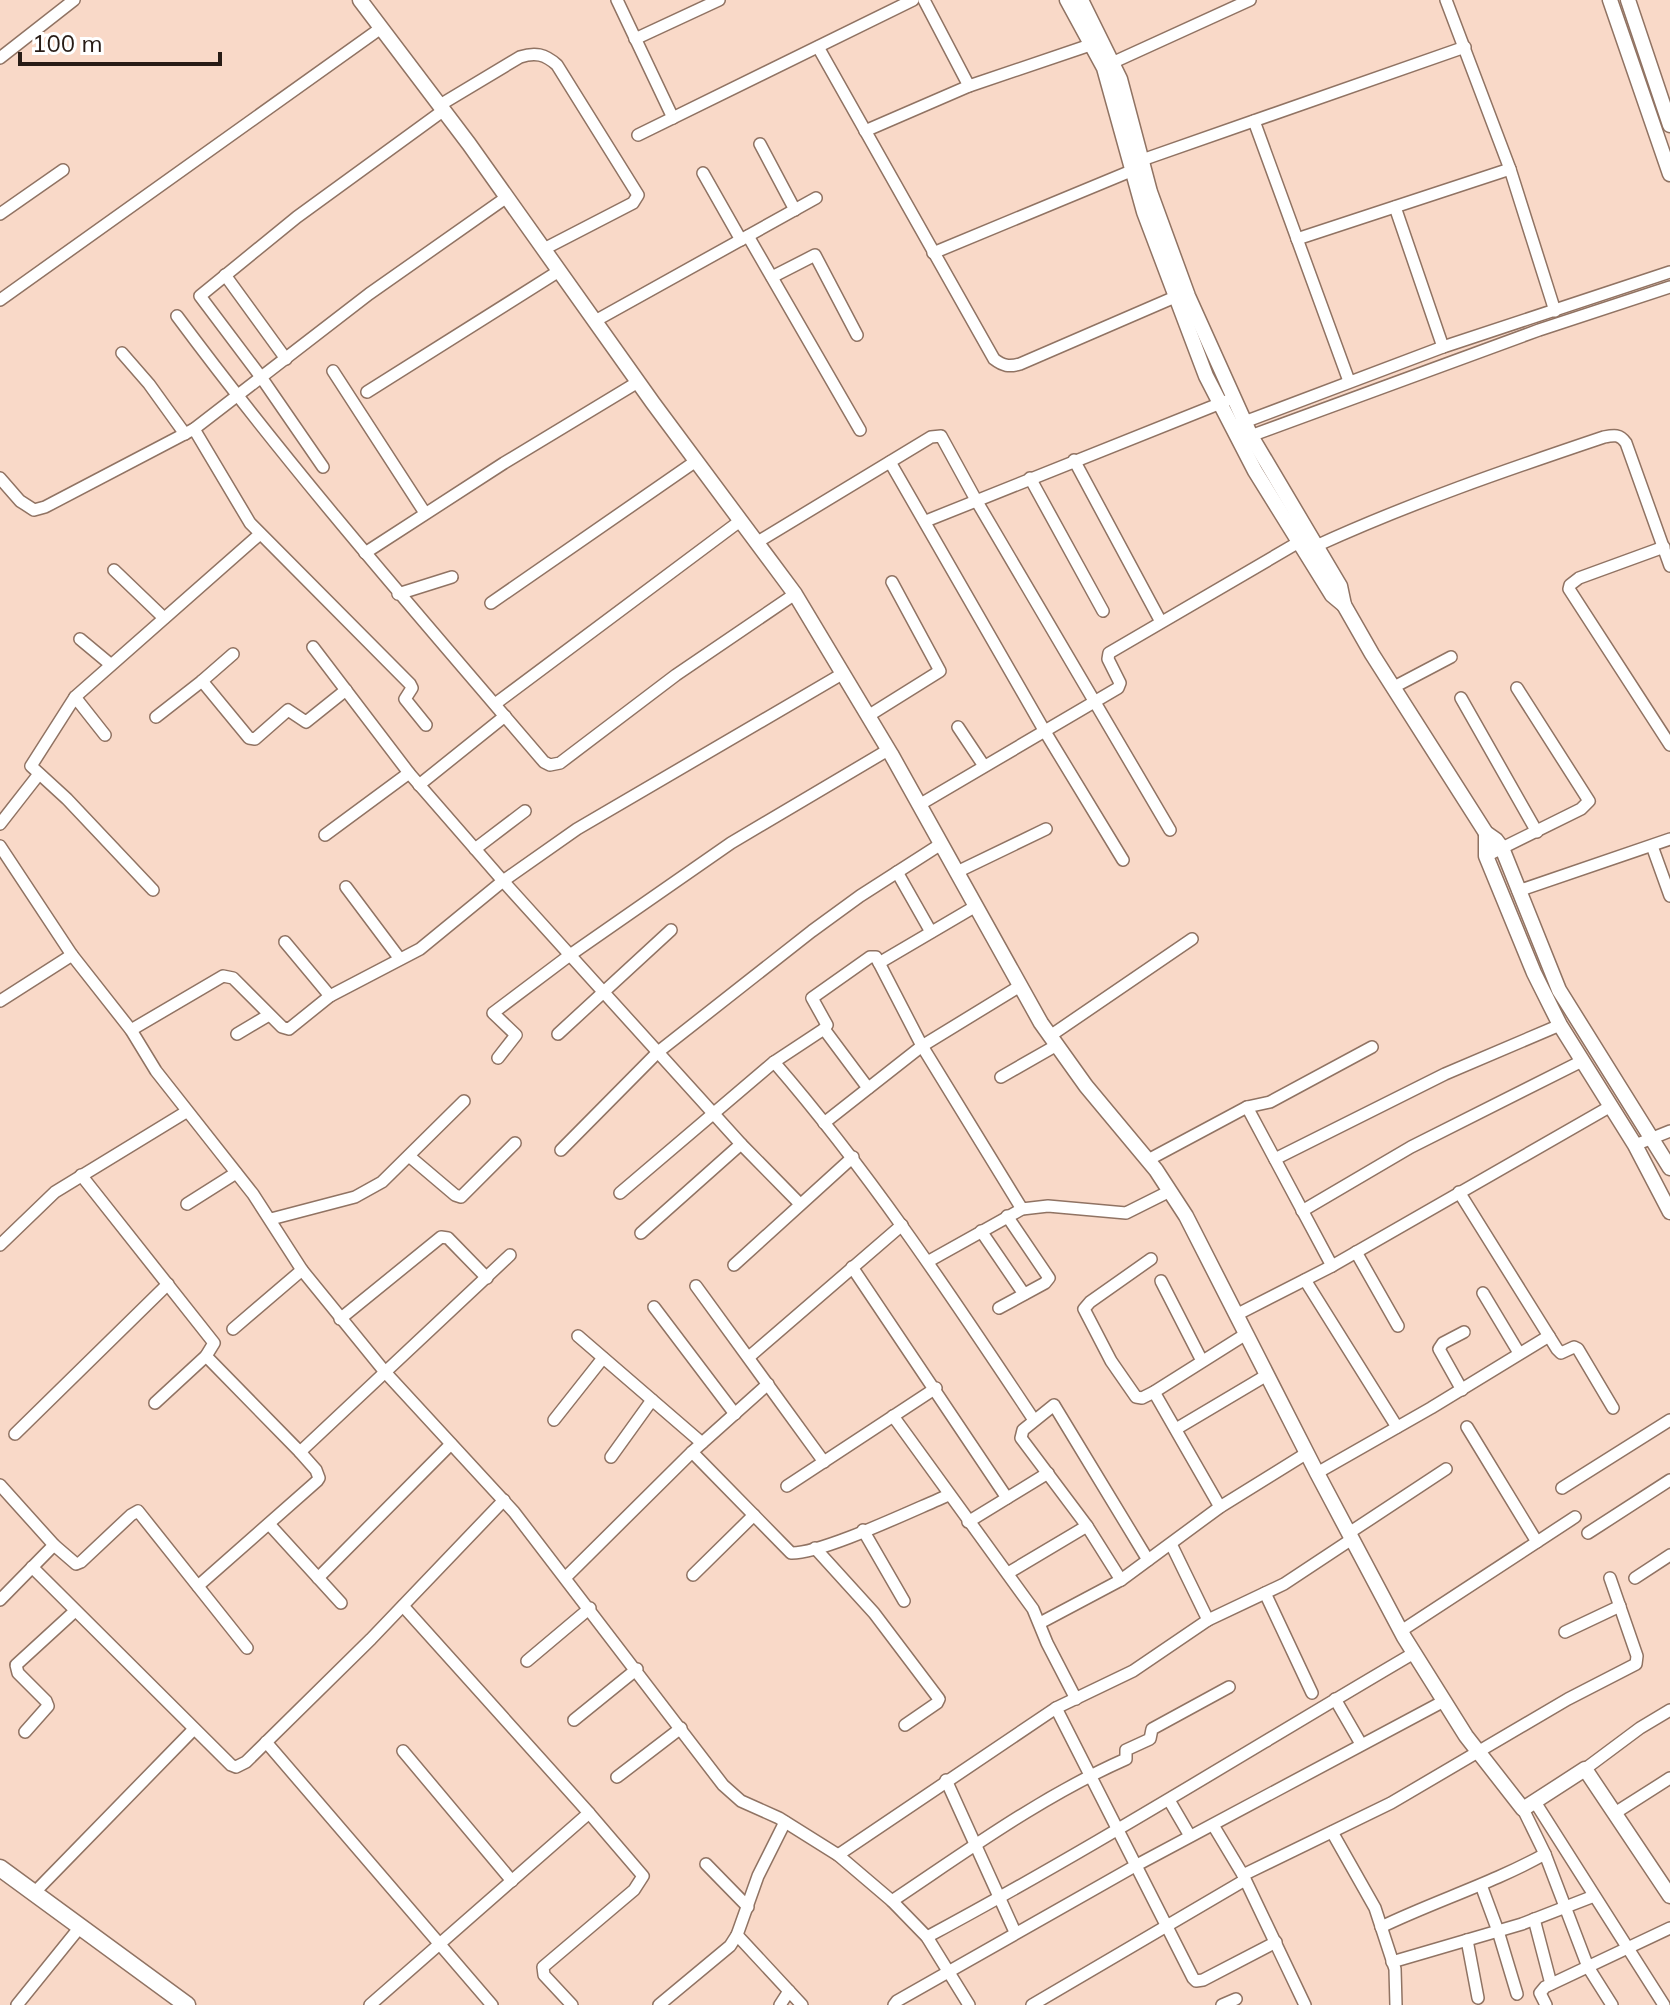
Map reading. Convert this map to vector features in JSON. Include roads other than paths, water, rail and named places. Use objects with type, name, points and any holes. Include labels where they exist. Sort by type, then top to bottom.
[{"type":"main road","points":[[0,1868],[187,2005]]},
{"type":"street","points":[[0,58],[74,0]]},
{"type":"street","points":[[360,0],[442,107],[638,382],[795,594],[888,750],[1053,1041],[1170,1191],[1414,1653],[1477,1751],[1529,1805],[1594,1896],[1664,2005]]},
{"type":"street","points":[[617,0],[673,118]]},
{"type":"street","points":[[635,39],[719,0]]},
{"type":"street","points":[[638,135],[913,0]]},
{"type":"street","points":[[924,0],[969,86]]},
{"type":"street","points":[[1067,0],[1114,62],[1150,192],[1183,282],[1234,397],[1241,432],[1299,542],[1332,595],[1344,605],[1486,833],[1502,848],[1518,891],[1528,938]]},
{"type":"street","points":[[1081,0],[1114,99],[1131,171],[1175,297],[1219,403],[1316,546],[1343,591],[1344,605]]},
{"type":"street","points":[[1114,62],[1250,0]]},
{"type":"street","points":[[1446,0],[1510,169],[1555,311]]},
{"type":"street","points":[[1610,0],[1670,174]]},
{"type":"street","points":[[1628,0],[1670,125]]},
{"type":"street","points":[[0,300],[381,28]]},
{"type":"street","points":[[865,131],[969,86],[1097,42]]},
{"type":"street","points":[[818,47],[994,359],[1007,366],[1020,364],[1175,297]]},
{"type":"street","points":[[1142,160],[1465,47]]},
{"type":"street","points":[[323,467],[261,377],[200,298],[202,293],[442,107],[520,57],[531,54],[542,55],[557,65],[638,195],[633,203],[544,249]]},
{"type":"street","points":[[1254,121],[1349,381]]},
{"type":"street","points":[[760,144],[795,210]]},
{"type":"street","points":[[1297,239],[1510,169]]},
{"type":"street","points":[[0,214],[63,170]]},
{"type":"street","points":[[933,253],[1131,171]]},
{"type":"street","points":[[703,173],[772,277],[860,430]]},
{"type":"street","points":[[0,478],[20,501],[34,510],[189,432],[369,294],[507,197]]},
{"type":"street","points":[[595,321],[816,198]]},
{"type":"street","points":[[1395,207],[1443,347]]},
{"type":"street","points":[[772,277],[815,255],[857,335]]},
{"type":"street","points":[[367,392],[559,271]]},
{"type":"street","points":[[1241,432],[1349,381],[1670,272]]},
{"type":"street","points":[[225,275],[286,359]]},
{"type":"street","points":[[1241,432],[1670,287]]},
{"type":"street","points":[[177,316],[236,396],[398,594],[544,762],[555,765],[688,666],[795,594]]},
{"type":"street","points":[[122,353],[189,432],[238,507],[260,534],[410,684],[411,690],[405,699],[426,725]]},
{"type":"street","points":[[333,371],[425,513]]},
{"type":"street","points":[[365,553],[638,382]]},
{"type":"street","points":[[926,521],[1234,397]]},
{"type":"street","points":[[1316,546],[1400,509],[1532,461],[1616,435],[1626,443],[1670,566]]},
{"type":"street","points":[[756,543],[931,437],[941,436],[1170,830]]},
{"type":"street","points":[[1074,460],[1161,622]]},
{"type":"street","points":[[491,603],[696,461]]},
{"type":"street","points":[[890,462],[1044,730],[1123,860]]},
{"type":"street","points":[[1030,478],[1103,611]]},
{"type":"street","points":[[495,704],[602,621],[740,521]]},
{"type":"street","points":[[153,890],[67,799],[33,770],[31,763],[75,697],[260,534]]},
{"type":"street","points":[[919,805],[1121,685],[1107,657],[1109,653],[1299,542]]},
{"type":"street","points":[[1664,547],[1579,578],[1569,589],[1670,745]]},
{"type":"street","points":[[114,570],[164,618]]},
{"type":"street","points":[[398,594],[452,577]]},
{"type":"street","points":[[868,716],[940,671],[892,582]]},
{"type":"street","points":[[80,639],[110,664]]},
{"type":"street","points":[[313,647],[419,785],[741,1144],[800,1204]]},
{"type":"street","points":[[156,717],[233,654]]},
{"type":"street","points":[[1394,687],[1451,657]]},
{"type":"street","points":[[131,1030],[223,976],[233,978],[282,1027],[289,1029],[330,996],[420,949],[503,881],[577,829],[842,674]]},
{"type":"street","points":[[202,681],[252,740],[288,710],[306,722],[346,690]]},
{"type":"street","points":[[1486,856],[1585,807],[1589,801],[1517,688]]},
{"type":"street","points":[[75,697],[105,735]]},
{"type":"street","points":[[1461,698],[1537,832]]},
{"type":"street","points":[[419,785],[505,716]]},
{"type":"street","points":[[958,727],[984,766]]},
{"type":"street","points":[[498,1058],[516,1035],[493,1013],[570,955],[731,843],[888,750]]},
{"type":"street","points":[[325,835],[409,773]]},
{"type":"street","points":[[0,824],[39,774]]},
{"type":"street","points":[[475,849],[525,811]]},
{"type":"street","points":[[957,872],[1046,829]]},
{"type":"street","points":[[1486,833],[1486,856],[1528,938],[1560,1025],[1635,1145],[1670,1212]]},
{"type":"street","points":[[1518,891],[1670,839]]},
{"type":"street","points":[[561,1150],[658,1052],[812,931],[941,844]]},
{"type":"street","points":[[0,846],[72,955],[131,1030],[186,1112],[271,1219],[302,1270],[385,1372],[504,1500],[732,1794],[838,1855],[892,1901],[927,1937],[969,2005]]},
{"type":"street","points":[[1652,846],[1670,896]]},
{"type":"street","points":[[897,872],[931,932]]},
{"type":"street","points":[[346,887],[400,959]]},
{"type":"street","points":[[879,963],[976,906]]},
{"type":"street","points":[[558,1034],[671,930]]},
{"type":"street","points":[[1001,1077],[1192,939]]},
{"type":"street","points":[[285,942],[330,996]]},
{"type":"street","points":[[0,1001],[72,955]]},
{"type":"street","points":[[620,1193],[774,1062],[824,1029],[827,1025],[812,1003],[812,998],[870,957],[876,957],[922,1046],[1022,1209]]},
{"type":"street","points":[[1541,970],[1670,1168]]},
{"type":"street","points":[[824,1123],[922,1046],[1020,986]]},
{"type":"street","points":[[237,1034],[269,1015]]},
{"type":"street","points":[[1275,1159],[1445,1074],[1560,1025]]},
{"type":"street","points":[[824,1029],[868,1088]]},
{"type":"street","points":[[1148,1160],[1247,1107],[1270,1102],[1372,1047]]},
{"type":"street","points":[[1302,1211],[1411,1147],[1582,1061]]},
{"type":"street","points":[[774,1062],[853,1157],[929,1261],[1034,1420]]},
{"type":"street","points":[[271,1219],[368,1192],[464,1101]]},
{"type":"street","points":[[1236,1315],[1332,1266],[1611,1106]]},
{"type":"street","points":[[1247,1107],[1332,1266]]},
{"type":"street","points":[[0,1245],[55,1192],[186,1112]]},
{"type":"street","points":[[1635,1145],[1670,1131]]},
{"type":"street","points":[[409,1156],[461,1197],[515,1143]]},
{"type":"street","points":[[641,1233],[741,1144]]},
{"type":"street","points":[[734,1265],[853,1157]]},
{"type":"street","points":[[187,1204],[236,1173]]},
{"type":"street","points":[[81,1175],[211,1338],[213,1349],[155,1403]]},
{"type":"street","points":[[929,1261],[1022,1209],[1048,1206],[1126,1213],[1170,1191]]},
{"type":"street","points":[[1459,1192],[1561,1353],[1574,1347],[1578,1349],[1613,1408]]},
{"type":"street","points":[[999,1308],[1049,1278],[1007,1216]]},
{"type":"street","points":[[749,1357],[902,1225]]},
{"type":"street","points":[[981,1231],[1024,1294]]},
{"type":"street","points":[[340,1319],[441,1237],[448,1238],[487,1278]]},
{"type":"street","points":[[1356,1252],[1398,1326]]},
{"type":"street","points":[[300,1452],[510,1255]]},
{"type":"street","points":[[1151,1259],[1084,1309],[1111,1361],[1136,1397],[1142,1398],[1154,1392],[1246,1334]]},
{"type":"street","points":[[852,1267],[1007,1498]]},
{"type":"street","points":[[233,1329],[302,1270]]},
{"type":"street","points":[[1305,1280],[1397,1427]]},
{"type":"street","points":[[1161,1281],[1202,1361]]},
{"type":"street","points":[[15,1434],[168,1284]]},
{"type":"street","points":[[696,1286],[824,1462]]},
{"type":"street","points":[[1483,1293],[1519,1353]]},
{"type":"street","points":[[654,1307],[735,1414]]},
{"type":"street","points":[[1462,1390],[1439,1349],[1443,1343],[1464,1332]]},
{"type":"street","points":[[578,1336],[702,1443]]},
{"type":"street","points":[[1317,1473],[1549,1336]]},
{"type":"street","points":[[198,1586],[319,1478],[300,1452],[206,1356]]},
{"type":"street","points":[[554,1420],[603,1358]]},
{"type":"street","points":[[1176,1429],[1267,1375]]},
{"type":"street","points":[[566,1577],[692,1452],[768,1384]]},
{"type":"street","points":[[787,1486],[936,1388]]},
{"type":"street","points":[[1154,1392],[1220,1507]]},
{"type":"street","points":[[611,1457],[652,1400]]},
{"type":"street","points":[[1121,1580],[1087,1526],[1020,1435],[1054,1405],[1148,1560]]},
{"type":"street","points":[[893,1416],[1008,1573],[1040,1623],[1076,1699]]},
{"type":"street","points":[[1562,1488],[1670,1420]]},
{"type":"street","points":[[1467,1427],[1537,1542]]},
{"type":"street","points":[[318,1578],[451,1444]]},
{"type":"street","points":[[692,1452],[791,1553],[815,1548],[949,1495]]},
{"type":"street","points":[[1040,1623],[1121,1580],[1220,1507],[1307,1453]]},
{"type":"street","points":[[838,1855],[1056,1708],[1133,1671],[1208,1620],[1298,1575],[1446,1469]]},
{"type":"street","points":[[968,1522],[1048,1473]]},
{"type":"street","points":[[1588,1533],[1670,1480]]},
{"type":"street","points":[[0,1485],[54,1545],[78,1564],[138,1511],[247,1648]]},
{"type":"street","points":[[32,1567],[236,1767],[246,1762],[403,1606],[504,1500]]},
{"type":"street","points":[[693,1575],[754,1515]]},
{"type":"street","points":[[1401,1631],[1575,1517]]},
{"type":"street","points":[[269,1524],[341,1603]]},
{"type":"street","points":[[1008,1573],[1087,1526]]},
{"type":"street","points":[[863,1530],[904,1601]]},
{"type":"street","points":[[1171,1544],[1208,1620]]},
{"type":"street","points":[[0,1600],[54,1545]]},
{"type":"street","points":[[815,1548],[874,1613],[939,1699],[905,1725]]},
{"type":"street","points":[[1635,1578],[1670,1555]]},
{"type":"street","points":[[1032,2005],[1244,1877],[1418,1788],[1477,1751],[1636,1664],[1637,1656],[1610,1578]]},
{"type":"street","points":[[1265,1593],[1312,1693]]},
{"type":"street","points":[[403,1606],[643,1876],[634,1890],[543,1967],[544,1975],[572,2005]]},
{"type":"street","points":[[1565,1632],[1620,1606]]},
{"type":"street","points":[[527,1661],[590,1608]]},
{"type":"street","points":[[25,1732],[48,1706],[18,1673],[16,1665],[75,1611]]},
{"type":"street","points":[[927,1937],[1001,1898],[1414,1653]]},
{"type":"street","points":[[574,1720],[637,1669]]},
{"type":"street","points":[[892,1901],[976,1844],[1091,1774],[1126,1759],[1126,1750],[1150,1739],[1152,1729],[1229,1687]]},
{"type":"street","points":[[1335,1699],[1361,1744]]},
{"type":"street","points":[[894,2005],[949,1969],[1015,1932],[1444,1701]]},
{"type":"street","points":[[1056,1708],[1193,1978],[1199,1981],[1276,1942]]},
{"type":"street","points":[[1529,1805],[1670,1710]]},
{"type":"street","points":[[617,1777],[681,1728]]},
{"type":"street","points":[[34,1893],[194,1729]]},
{"type":"street","points":[[266,1742],[492,2005]]},
{"type":"street","points":[[403,1751],[512,1881]]},
{"type":"street","points":[[1585,1769],[1670,1896]]},
{"type":"street","points":[[1615,1813],[1670,1778]]},
{"type":"street","points":[[946,1780],[1015,1932]]},
{"type":"street","points":[[1169,1800],[1190,1836]]},
{"type":"street","points":[[1529,1805],[1588,1967],[1612,2005]]},
{"type":"street","points":[[370,2005],[589,1813]]},
{"type":"street","points":[[659,2005],[722,1955],[737,1935],[768,1852],[785,1822]]},
{"type":"street","points":[[1213,1825],[1244,1877],[1305,2005]]},
{"type":"street","points":[[1332,1832],[1375,1908],[1392,1962],[1396,2005]]},
{"type":"street","points":[[1381,1927],[1545,1854]]},
{"type":"street","points":[[706,1864],[748,1907]]},
{"type":"street","points":[[1481,1885],[1517,1994]]},
{"type":"street","points":[[1392,1962],[1498,1931],[1594,1896]]},
{"type":"street","points":[[1534,1919],[1551,1984]]},
{"type":"street","points":[[17,2005],[80,1927]]},
{"type":"street","points":[[1546,2005],[1540,1993],[1551,1984],[1670,1928]]},
{"type":"street","points":[[737,1935],[802,2005]]},
{"type":"street","points":[[1467,1940],[1478,1998]]},
{"type":"street","points":[[780,2005],[789,1991]]},
{"type":"street","points":[[1222,2005],[1236,1999]]}]
